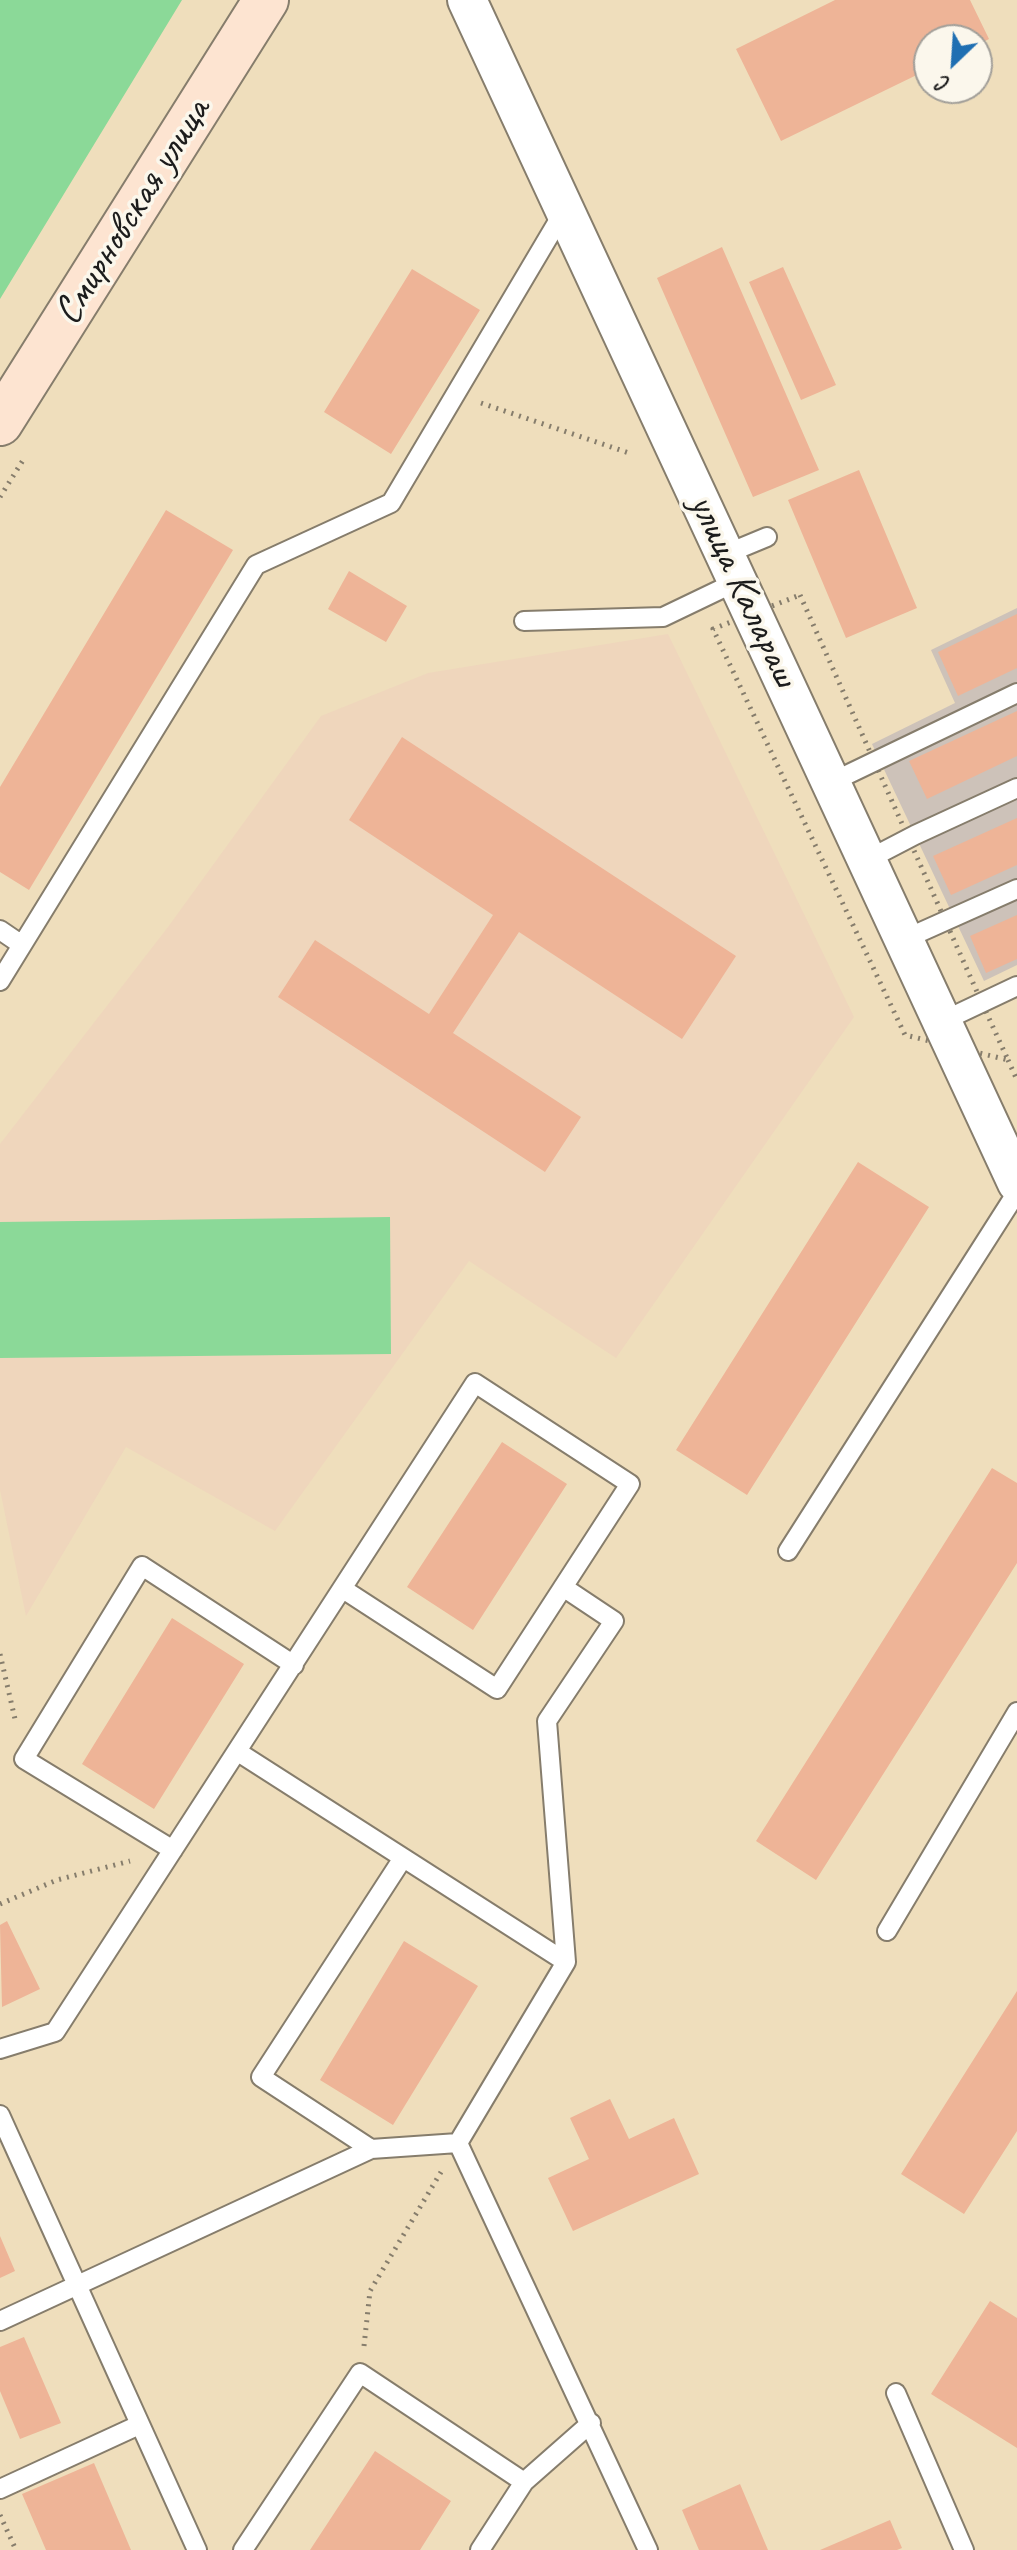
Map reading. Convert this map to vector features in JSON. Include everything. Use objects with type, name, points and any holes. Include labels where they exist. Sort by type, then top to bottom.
[{"type":"main road","name":"Смирновская улица","points":[[0,423],[266,0]]},
{"type":"street","name":"улица Калараш","points":[[467,0],[1017,1183]]},
{"type":"lane","points":[[0,981],[256,565],[391,503],[565,208]]},
{"type":"lane","points":[[524,621],[663,617],[732,567],[767,537]]},
{"type":"lane","points":[[832,782],[1017,693]]},
{"type":"lane","points":[[867,860],[1017,788]]},
{"type":"lane","points":[[905,939],[1017,889]]},
{"type":"lane","points":[[0,930],[22,945]]},
{"type":"lane","points":[[943,1021],[1017,986]]},
{"type":"lane","points":[[788,1551],[1017,1192]]},
{"type":"lane","points":[[0,2049],[55,2032],[475,1383],[630,1484],[497,1689],[343,1589]]},
{"type":"lane","points":[[173,1850],[24,1759],[142,1566],[294,1665]]},
{"type":"lane","points":[[458,2143],[566,1962],[547,1721],[614,1621],[563,1587]]},
{"type":"lane","points":[[887,1931],[1017,1712]]},
{"type":"lane","points":[[238,1752],[566,1962]]},
{"type":"lane","points":[[371,2149],[261,2077],[403,1858]]},
{"type":"lane","points":[[0,2115],[197,2550]]},
{"type":"lane","points":[[0,2321],[371,2149],[458,2143]]},
{"type":"lane","points":[[458,2143],[648,2550]]},
{"type":"lane","points":[[243,2550],[360,2373],[524,2482]]},
{"type":"lane","points":[[896,2393],[964,2550]]},
{"type":"lane","points":[[480,2550],[524,2482],[591,2423]]},
{"type":"lane","points":[[0,2489],[139,2425]]},
{"type":"path","points":[[455,394],[632,454]]},
{"type":"path","points":[[1008,1060],[1017,1080]]},
{"type":"path","points":[[0,1654],[24,1759]]},
{"type":"path","points":[[0,1904],[57,1880],[173,1850]]},
{"type":"path","points":[[360,2373],[370,2291],[458,2143]]},
{"type":"path","points":[[0,2514],[16,2550]]},
{"type":"shaded area","points":[[1017,608],[1017,965],[984,981],[872,744],[955,703],[931,650]]},
{"type":"shaded area","points":[[668,634],[854,1017],[616,1358],[469,1261],[275,1531],[126,1447],[26,1616],[0,1490],[0,1144],[168,927],[321,716],[428,673]]},
{"type":"green space","points":[[0,0],[182,0],[0,299]]},
{"type":"green space","points":[[390,1217],[391,1354],[0,1358],[0,1222]]},
{"type":"building","points":[[835,0],[970,0],[982,24],[913,24],[913,77],[781,141],[736,49]]},
{"type":"building","points":[[722,247],[819,470],[753,497],[657,278]]},
{"type":"building","points":[[783,267],[836,385],[801,400],[749,282]]},
{"type":"building","points":[[412,269],[480,310],[391,454],[324,412]]},
{"type":"building","points":[[859,470],[917,608],[846,638],[788,500]]},
{"type":"building","points":[[166,510],[233,550],[29,890],[0,872],[0,787]]},
{"type":"building","points":[[349,571],[407,606],[386,642],[328,609]]},
{"type":"building","points":[[1017,614],[1017,668],[958,696],[938,652]]},
{"type":"building","points":[[1017,711],[1017,756],[927,799],[909,761]]},
{"type":"building","points":[[402,737],[736,956],[682,1039],[519,932],[453,1033],[581,1117],[545,1172],[278,997],[315,940],[429,1014],[493,915],[349,820]]},
{"type":"building","points":[[1017,818],[1017,865],[951,895],[933,856]]},
{"type":"building","points":[[1017,915],[1017,959],[986,973],[970,936]]},
{"type":"building","points":[[858,1162],[929,1207],[747,1495],[676,1450]]},
{"type":"building","points":[[502,1442],[567,1484],[473,1630],[407,1587]]},
{"type":"building","points":[[992,1468],[1017,1483],[1017,1563],[816,1880],[756,1841]]},
{"type":"building","points":[[172,1618],[244,1664],[154,1809],[82,1764]]},
{"type":"building","points":[[7,1921],[40,1989],[2,2007],[0,1925]]},
{"type":"building","points":[[404,1941],[478,1986],[393,2125],[320,2080]]},
{"type":"building","points":[[1017,1991],[1017,2131],[964,2214],[901,2174]]},
{"type":"building","points":[[610,2099],[629,2139],[674,2118],[699,2174],[573,2231],[548,2178],[589,2159],[570,2118]]},
{"type":"building","points":[[0,2236],[15,2271],[0,2278]]},
{"type":"building","points":[[990,2301],[1017,2318],[1017,2448],[931,2394]]},
{"type":"building","points":[[24,2337],[61,2423],[20,2439],[0,2391],[0,2347]]},
{"type":"building","points":[[375,2451],[451,2501],[420,2550],[310,2550]]},
{"type":"building","points":[[94,2463],[131,2550],[46,2550],[22,2494]]},
{"type":"building","points":[[740,2484],[768,2550],[699,2550],[682,2510]]},
{"type":"building","points":[[890,2520],[902,2548],[820,2550]]}]
